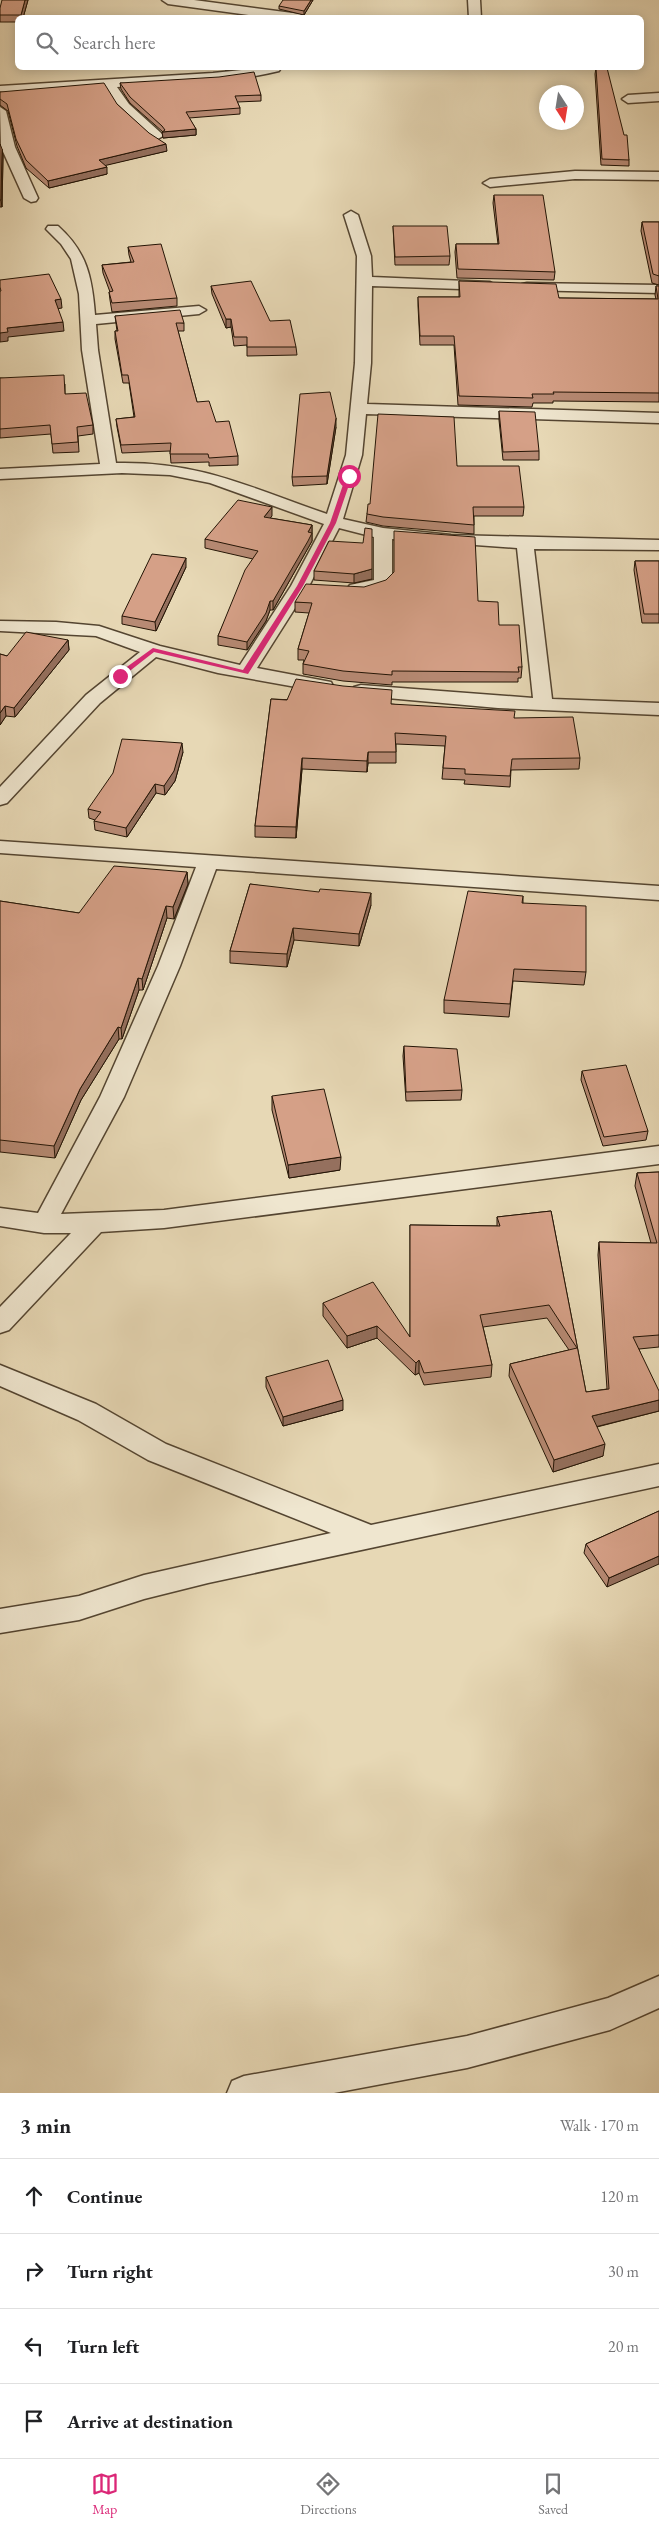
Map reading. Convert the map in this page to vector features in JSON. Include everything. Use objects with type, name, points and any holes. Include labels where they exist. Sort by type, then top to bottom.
[{"type":"street","points":[[168,0],[278,15]]},
{"type":"street","points":[[474,0],[475,15]]},
{"type":"street","points":[[0,90],[213,77],[268,70]]},
{"type":"street","points":[[108,83],[124,107],[156,136]]},
{"type":"street","points":[[628,99],[659,96]]},
{"type":"street","points":[[0,111],[8,147],[31,198]]},
{"type":"street","points":[[490,184],[575,175],[659,176]]},
{"type":"street","points":[[245,672],[309,586],[333,523],[354,455],[363,363],[364,256],[351,215]]},
{"type":"street","points":[[53,229],[66,241],[78,259],[86,294],[100,425],[109,470]]},
{"type":"street","points":[[364,281],[396,284],[659,289]]},
{"type":"street","points":[[88,320],[199,310]]},
{"type":"street","points":[[359,409],[659,418]]},
{"type":"street","points":[[0,474],[170,470],[195,474],[333,523],[383,533],[525,542],[659,544]]},
{"type":"street","points":[[336,588],[362,590],[377,586],[383,582],[383,533]]},
{"type":"street","points":[[525,542],[542,704]]},
{"type":"street","points":[[0,626],[56,627],[98,632],[153,650],[245,672],[343,689],[542,704],[659,709]]},
{"type":"street","points":[[0,799],[93,699],[153,650]]},
{"type":"street","points":[[0,847],[659,893]]},
{"type":"street","points":[[44,1224],[112,1097],[169,966],[209,861]]},
{"type":"street","points":[[0,1217],[44,1224],[93,1225],[164,1219],[659,1155]]},
{"type":"street","points":[[0,1323],[93,1225]]},
{"type":"street","points":[[0,1375],[87,1412],[157,1452],[371,1537]]},
{"type":"street","points":[[0,1621],[79,1608],[144,1587],[208,1570],[659,1475]]},
{"type":"street","points":[[244,2093],[467,2052],[610,2014],[659,1992]]},
{"type":"building","points":[[2,0],[25,0],[21,15],[0,15]]},
{"type":"building","points":[[283,0],[311,0],[304,11],[279,6]]},
{"type":"building","points":[[596,70],[608,70],[624,135],[627,135],[629,160],[602,159]]},
{"type":"building","points":[[254,72],[261,95],[235,96],[240,108],[186,112],[196,129],[162,132],[165,130],[162,126],[130,97],[120,83],[219,77]]},
{"type":"building","points":[[104,83],[117,104],[149,133],[166,144],[99,160],[107,167],[48,181],[26,160],[16,139],[7,104],[0,99],[0,92]]},
{"type":"building","points":[[0,144],[2,149],[1,200],[0,200]]},
{"type":"building","points":[[494,195],[543,195],[555,272],[458,269],[456,244],[499,244]]},
{"type":"building","points":[[642,222],[659,222],[659,276],[653,274]]},
{"type":"building","points":[[393,226],[447,226],[450,256],[395,257]]},
{"type":"building","points":[[161,244],[177,298],[112,303],[109,292],[113,291],[102,265],[134,262],[128,247]]},
{"type":"building","points":[[49,274],[61,299],[55,300],[63,322],[7,328],[8,332],[0,333],[0,280]]},
{"type":"building","points":[[251,281],[270,321],[290,320],[296,347],[247,347],[247,337],[234,337],[231,319],[226,319],[211,286]]},
{"type":"building","points":[[459,281],[556,284],[559,298],[658,299],[656,286],[659,286],[659,393],[553,392],[554,394],[532,394],[533,398],[459,396],[454,336],[420,336],[418,297],[460,297]]},
{"type":"building","points":[[180,310],[184,323],[176,323],[197,402],[209,401],[216,422],[229,421],[238,456],[209,458],[208,454],[170,454],[171,443],[121,445],[116,419],[135,417],[128,375],[122,375],[115,331],[118,331],[115,316]]},
{"type":"building","points":[[64,375],[65,394],[86,393],[93,425],[77,427],[78,442],[52,444],[50,425],[0,429],[0,378]]},
{"type":"building","points":[[330,392],[336,418],[327,476],[292,477],[300,394]]},
{"type":"building","points":[[499,411],[535,412],[539,451],[503,452]]},
{"type":"building","points":[[378,414],[454,417],[457,466],[519,466],[524,507],[473,507],[474,525],[367,514],[368,504],[370,504]]},
{"type":"building","points":[[238,500],[272,507],[264,517],[312,525],[308,532],[312,533],[308,541],[273,601],[270,601],[266,613],[247,642],[218,636],[245,570],[258,551],[205,539]]},
{"type":"building","points":[[365,528],[372,529],[372,569],[354,574],[314,571],[329,541],[363,543]]},
{"type":"building","points":[[394,531],[475,537],[478,601],[498,602],[499,625],[519,625],[522,667],[518,667],[519,672],[392,671],[392,675],[343,671],[303,664],[309,651],[298,649],[312,603],[295,602],[306,584],[364,587],[386,580],[394,572]]},
{"type":"building","points":[[152,554],[186,558],[155,622],[122,616]]},
{"type":"building","points":[[635,561],[659,561],[659,614],[644,614]]},
{"type":"building","points":[[26,632],[68,640],[14,708],[5,706],[0,713],[0,654],[7,656]]},
{"type":"building","points":[[296,679],[343,686],[392,690],[391,704],[515,711],[514,718],[573,717],[580,758],[512,759],[510,776],[465,774],[465,769],[443,768],[446,736],[395,733],[396,752],[368,752],[367,761],[302,758],[296,827],[255,826],[271,699],[287,700]]},
{"type":"building","points":[[122,739],[182,743],[174,771],[164,786],[155,784],[126,828],[94,821],[101,812],[88,809],[113,773]]},
{"type":"building","points":[[114,866],[187,872],[173,907],[166,906],[142,979],[138,978],[121,1028],[118,1027],[80,1089],[54,1146],[0,1140],[0,901],[79,913]]},
{"type":"building","points":[[250,884],[319,892],[320,889],[371,893],[359,934],[293,928],[287,954],[230,951]]},
{"type":"building","points":[[468,891],[523,896],[522,903],[586,906],[586,972],[514,969],[510,1004],[444,1000]]},
{"type":"building","points":[[404,1046],[457,1049],[462,1090],[406,1092]]},
{"type":"building","points":[[626,1065],[648,1131],[604,1137],[582,1071]]},
{"type":"building","points":[[324,1089],[341,1157],[288,1165],[272,1096]]},
{"type":"building","points":[[659,1172],[659,1335],[633,1337],[659,1391],[659,1400],[592,1416],[605,1444],[554,1460],[510,1364],[577,1348],[549,1305],[480,1315],[492,1365],[424,1373],[419,1360],[416,1363],[377,1326],[347,1336],[323,1303],[373,1282],[410,1337],[410,1225],[500,1226],[497,1217],[551,1211],[586,1392],[609,1389],[599,1242],[657,1243],[637,1173]]},
{"type":"building","points":[[328,1360],[343,1400],[283,1417],[266,1377]]},
{"type":"building","points":[[659,1511],[659,1556],[609,1578],[586,1544]]},
{"type":"route","points":[[120,676],[153,650],[245,672],[300,586],[333,523],[349,476]]}]
